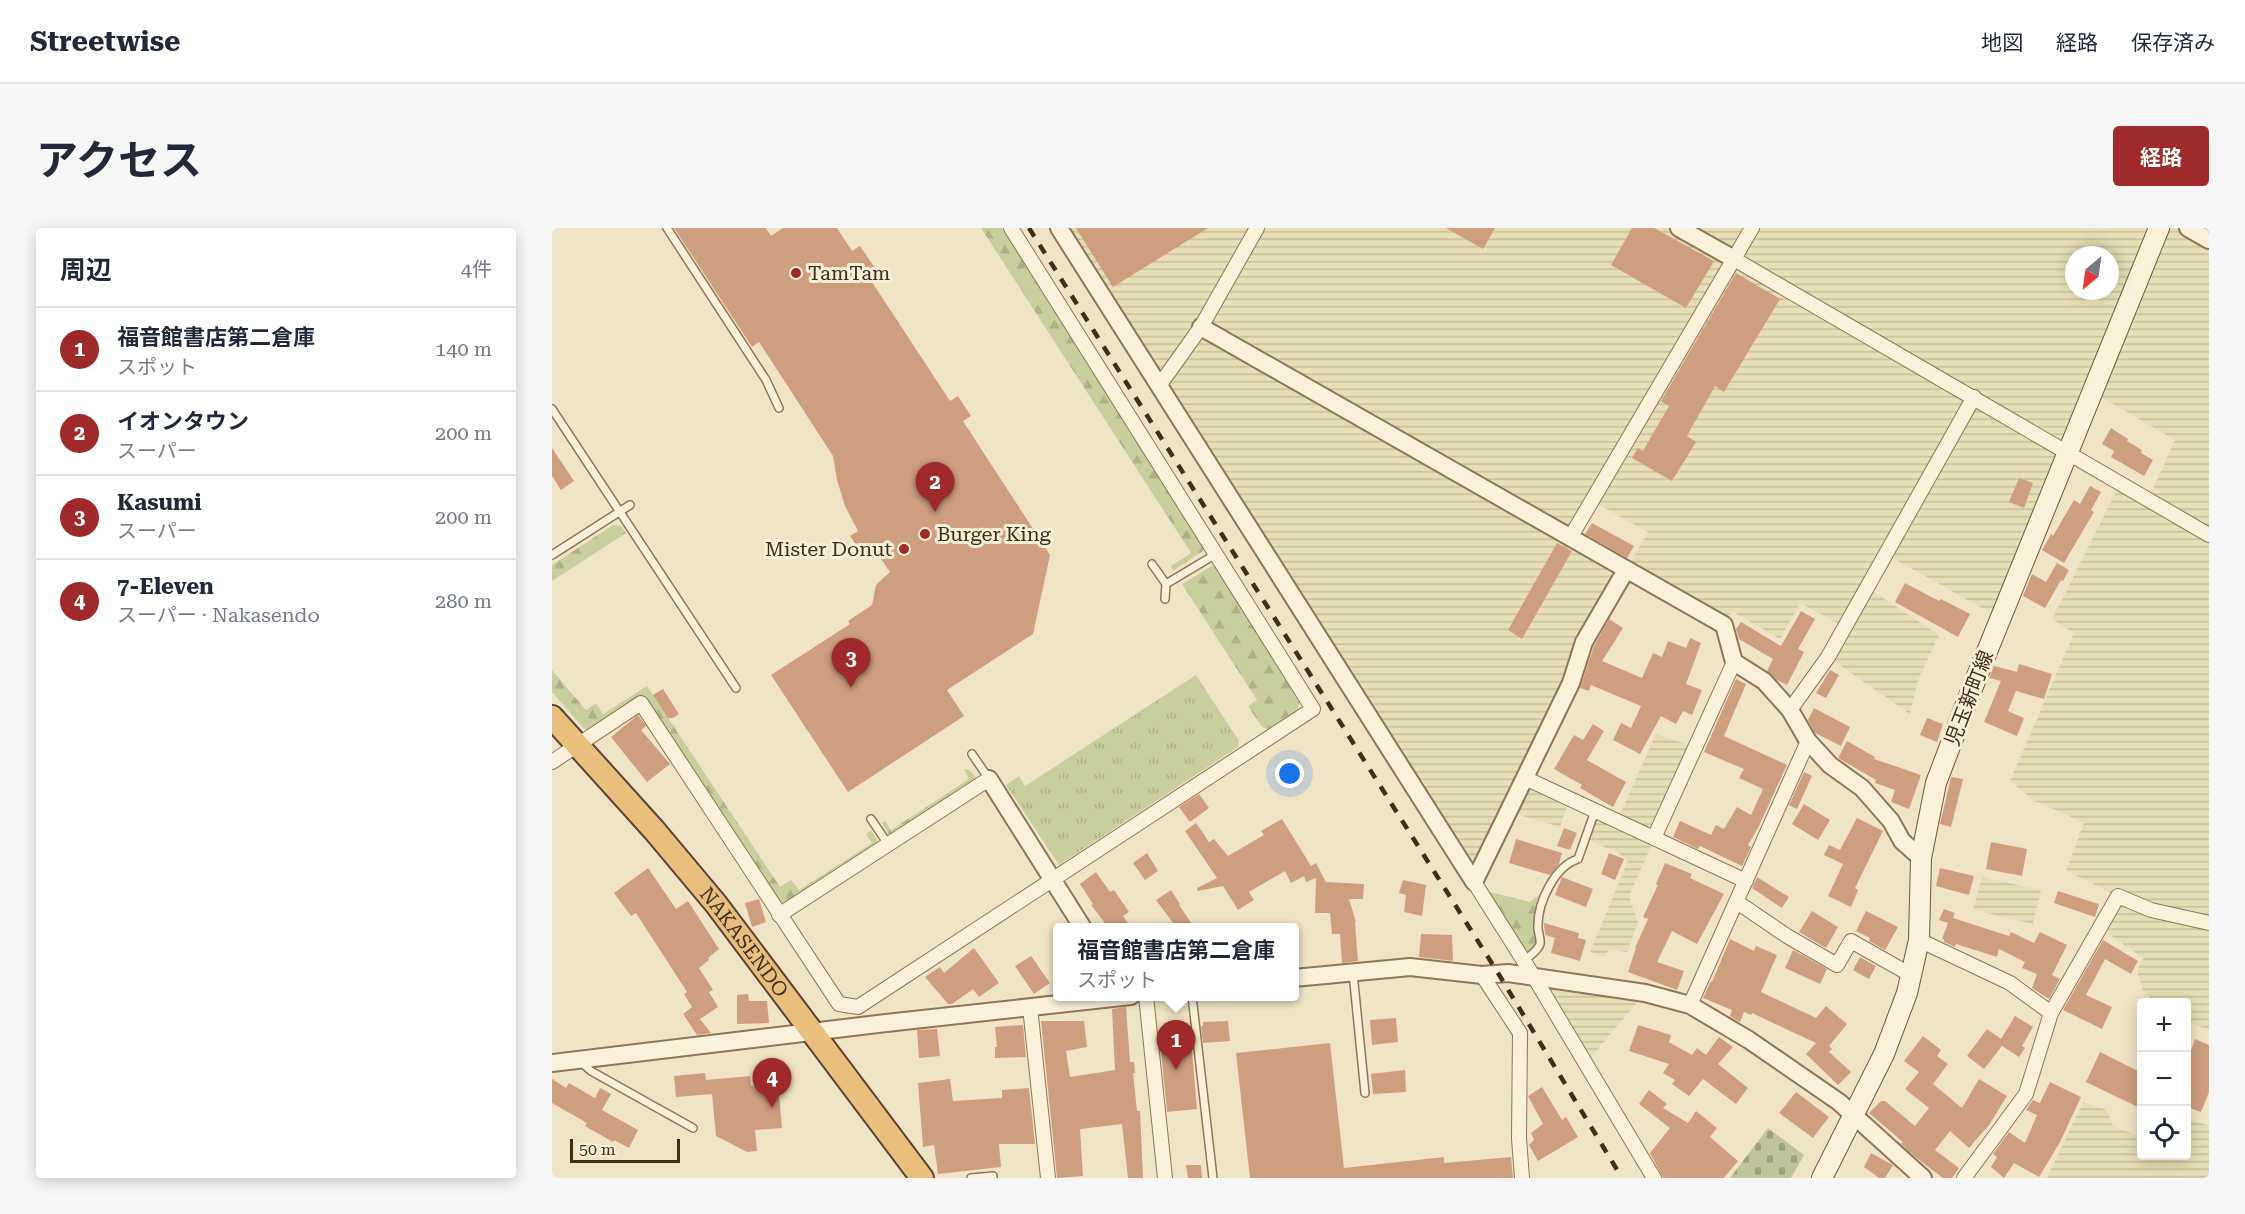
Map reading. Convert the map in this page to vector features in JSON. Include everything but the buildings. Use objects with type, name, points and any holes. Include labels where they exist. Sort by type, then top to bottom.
[{"type":"highway","name":"NAKASENDO","points":[[552,717],[654,830],[716,904],[922,1178]]},
{"type":"main road","name":"児玉新町線","points":[[1822,1178],[1891,1037],[1902,1009],[1918,940],[1922,858],[1936,783],[1975,680],[2159,228]]},
{"type":"street","points":[[552,762],[641,703],[839,1004],[858,1007],[1313,709],[1011,228]]},
{"type":"street","points":[[1059,228],[1524,961],[1654,1178]]},
{"type":"street","points":[[1159,386],[1201,327],[1257,228]]},
{"type":"street","points":[[1679,228],[1974,397],[2209,536]]},
{"type":"street","points":[[1570,538],[1752,228]]},
{"type":"street","points":[[2188,228],[2209,240]]},
{"type":"street","points":[[1201,327],[1724,625],[1734,662],[1654,838]]},
{"type":"street","points":[[1790,710],[1828,657],[1974,397]]},
{"type":"street","points":[[1474,882],[1571,682],[1584,642],[1626,570]]},
{"type":"street","points":[[1734,662],[1764,681],[1790,710],[1808,741],[1830,765],[1862,788],[1891,821],[1902,842],[1922,858]]},
{"type":"street","points":[[1690,1005],[1808,741]]},
{"type":"street","points":[[1525,778],[1746,881]]},
{"type":"street","points":[[779,915],[989,779],[1080,923]]},
{"type":"street","points":[[1965,1178],[1996,1132],[2026,1094],[2051,1013],[2118,896],[2151,910],[2209,923]]},
{"type":"street","points":[[1737,902],[1786,936],[1837,964],[1851,941],[1911,975]]},
{"type":"street","points":[[1918,940],[2010,982],[2051,1013]]},
{"type":"street","points":[[1299,977],[1410,967],[1482,975],[1508,973],[1645,993],[1690,1005],[1749,1040],[1854,1115],[1923,1178]]},
{"type":"street","points":[[1482,975],[1520,1033],[1519,1138],[1522,1178]]},
{"type":"street","points":[[552,1063],[1075,1001]]},
{"type":"street","points":[[1147,1001],[1165,1178]]},
{"type":"street","points":[[849,1006],[850,1027]]},
{"type":"street","points":[[1030,1007],[1048,1178]]},
{"type":"lane","points":[[667,228],[766,380],[779,408]]},
{"type":"lane","points":[[552,409],[736,688]]},
{"type":"lane","points":[[552,555],[630,505]]},
{"type":"lane","points":[[1166,584],[1216,554]]},
{"type":"lane","points":[[1152,564],[1166,584],[1165,599]]},
{"type":"lane","points":[[972,754],[989,779]]},
{"type":"lane","points":[[1524,961],[1539,945],[1538,925],[1549,887],[1557,874],[1569,862],[1578,859],[1595,811]]},
{"type":"lane","points":[[871,819],[888,844]]},
{"type":"lane","points":[[1353,972],[1365,1093]]},
{"type":"lane","points":[[1193,1001],[1213,1178]]},
{"type":"lane","points":[[579,1060],[591,1071],[693,1128]]},
{"type":"lane","points":[[971,1178],[993,1178]]},
{"type":"shaded area","points":[[1059,228],[2209,228],[2209,1030],[2191,1023],[2191,998],[2151,998],[2143,991],[2137,970],[2143,958],[2100,928],[2118,896],[2066,871],[2084,823],[2035,801],[2010,781],[2074,633],[2052,619],[2120,484],[2148,500],[2175,440],[2094,393],[2000,618],[1887,555],[1868,588],[1939,635],[1918,680],[1910,714],[1828,657],[1845,627],[1800,603],[1780,639],[1732,611],[1724,625],[1626,570],[1525,778],[1569,799],[1560,827],[1509,812],[1474,882]],"holes":[[[1592,501],[1648,532],[1626,570],[1570,537]]]},
{"type":"shaded area","points":[[1656,734],[1695,747],[1629,896],[1638,922],[1627,952],[1609,949],[1604,957],[1590,952],[1628,861],[1620,854],[1585,838],[1595,811],[1617,821]]},
{"type":"shaded area","points":[[1982,877],[2041,890],[2033,924],[1973,910]]},
{"type":"shaded area","points":[[1534,977],[1645,993],[1586,1063]]},
{"type":"shaded area","points":[[2083,1102],[2107,1110],[2113,1126],[2137,1135],[2137,1160],[2191,1160],[2191,1119],[2209,1126],[2209,1178],[2047,1178]]},
{"type":"green space","points":[[981,228],[1002,228],[1204,547],[1203,551],[1173,571],[1171,566],[1191,553]]},
{"type":"green space","points":[[613,525],[621,526],[626,533],[552,581],[552,565]]},
{"type":"green space","points":[[1213,565],[1300,699],[1298,709],[1267,729],[1262,727],[1248,706],[1257,700],[1182,584]]},
{"type":"green space","points":[[552,670],[586,710],[596,703],[603,714],[647,686],[780,887],[791,880],[799,890],[872,843],[866,834],[871,830],[880,845],[783,908],[644,697],[587,732],[552,692]]},
{"type":"green space","points":[[1196,675],[1239,741],[1238,747],[1059,865],[1006,785],[1019,776],[1025,786]]},
{"type":"green space","points":[[964,769],[970,770],[978,781],[891,838],[882,823],[885,821],[891,830],[969,779]]},
{"type":"green space","points":[[1549,887],[1541,911],[1540,942],[1524,961],[1478,889],[1530,902]]},
{"type":"green space","points":[[1768,1128],[1804,1155],[1791,1178],[1730,1178]]},
{"type":"railway","points":[[1029,228],[1498,973],[1622,1178]]},
{"type":"place","name":"TamTam","points":[[796,273]]},
{"type":"place","name":"イオンタウン","points":[[935,512]]},
{"type":"place","name":"Burger King","points":[[925,534]]},
{"type":"place","name":"Mister Donut","points":[[904,549]]},
{"type":"place","name":"Kasumi","points":[[851,688]]},
{"type":"place","name":"福音館書店第二倉庫","points":[[1176,1070]]},
{"type":"place","name":"7-Eleven","points":[[772,1108]]}]
